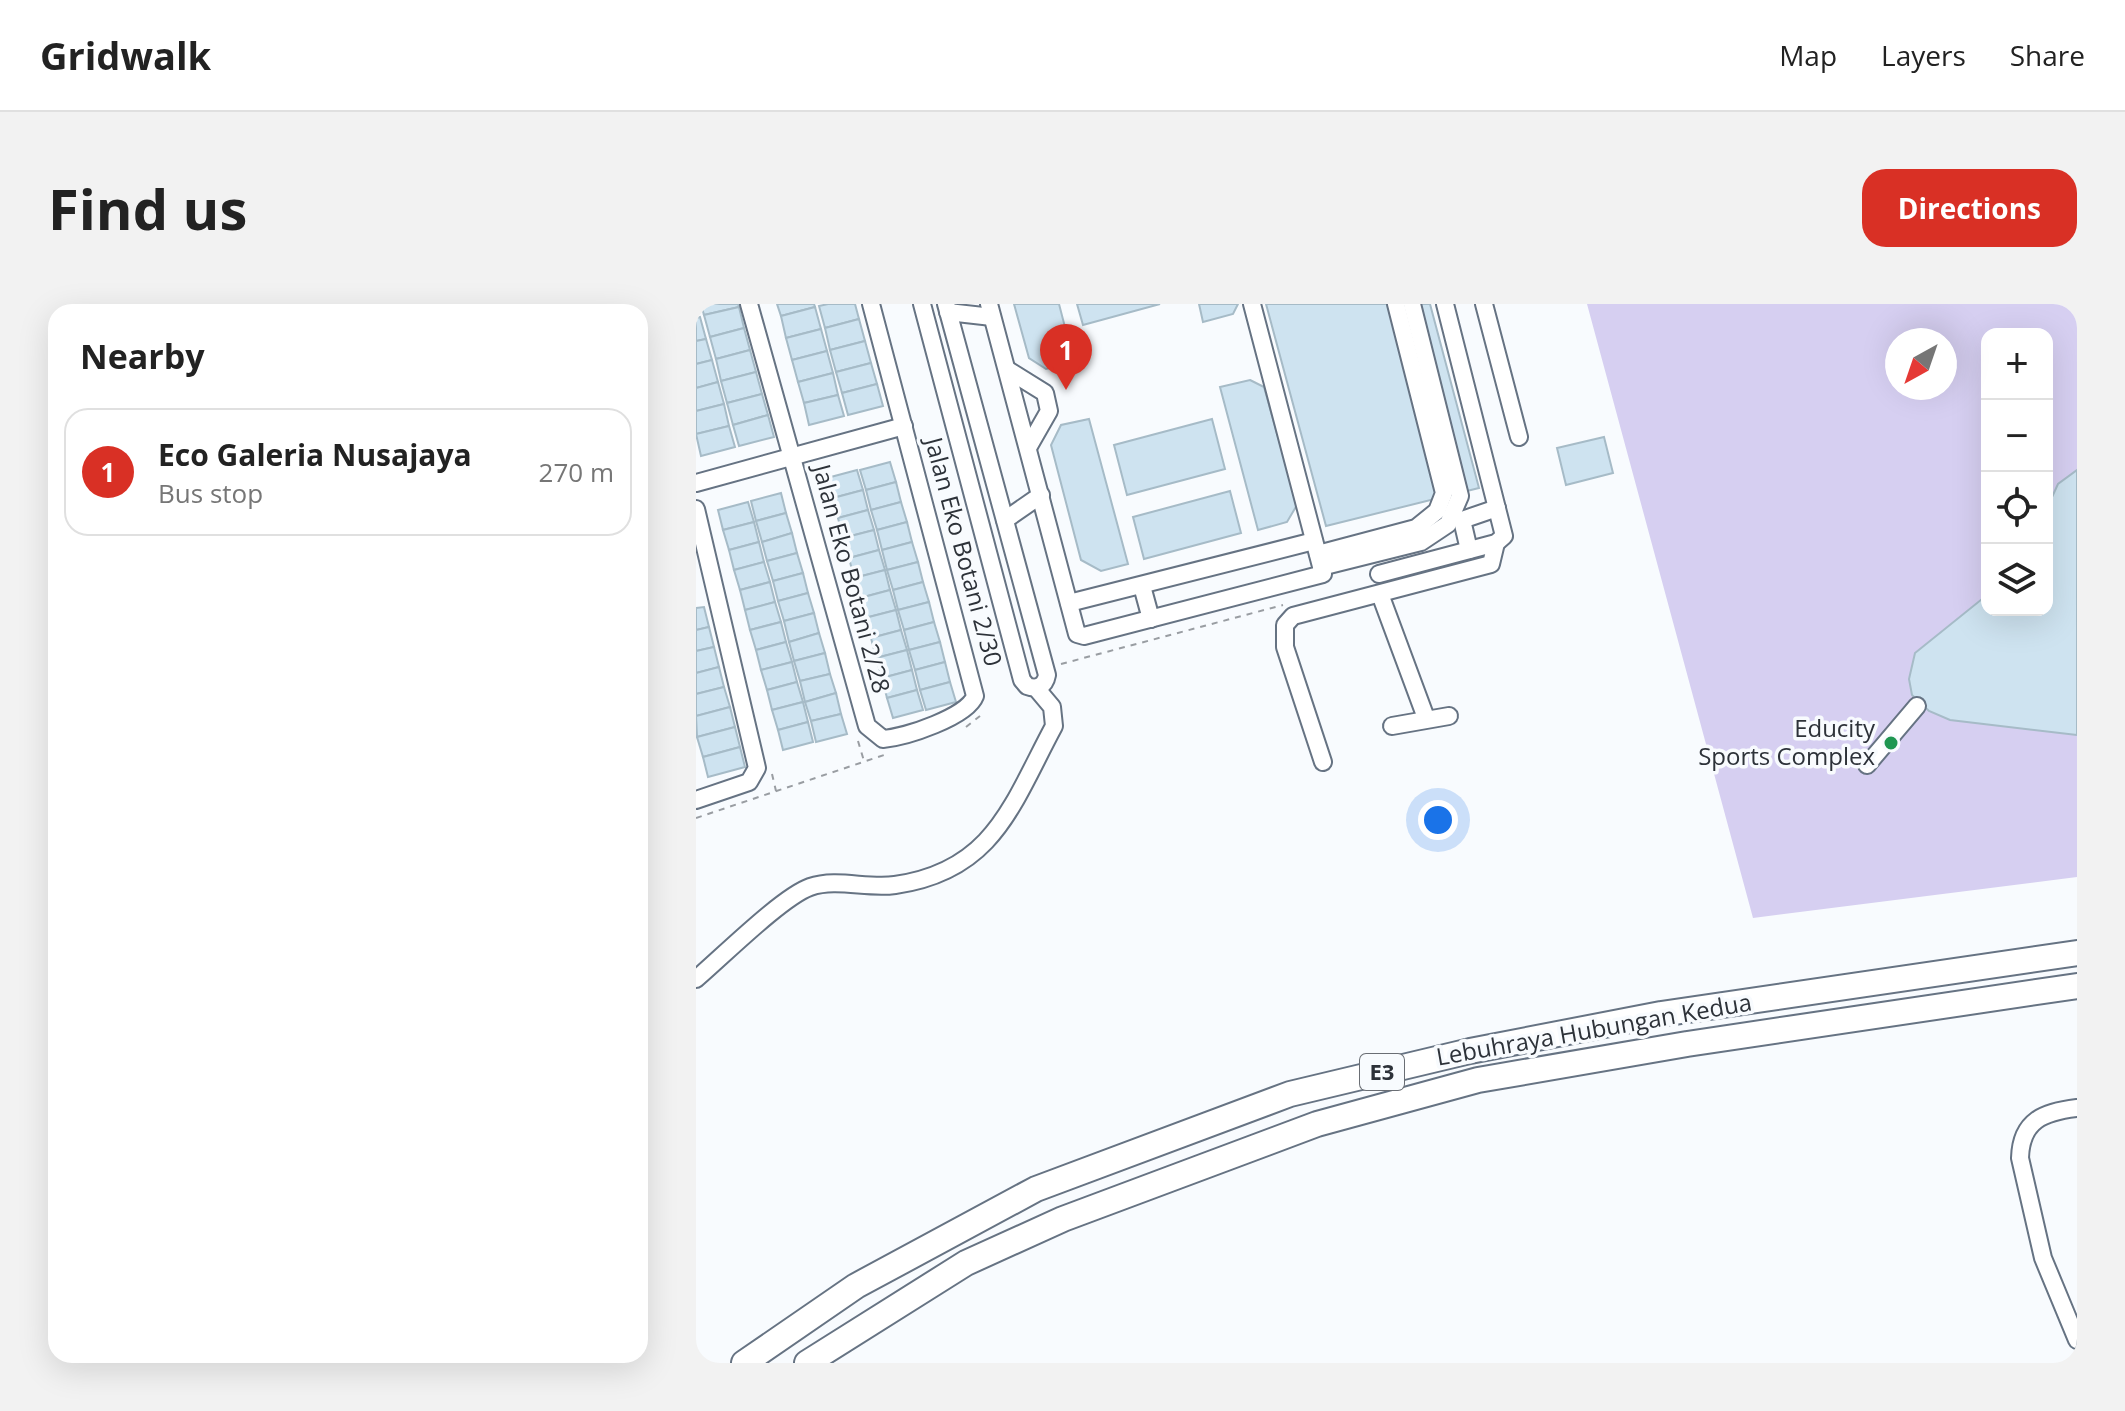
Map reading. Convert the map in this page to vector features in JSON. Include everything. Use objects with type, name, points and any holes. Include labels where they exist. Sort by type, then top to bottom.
[{"type":"highway","name":"Lebuhraya Hubungan Kedua","points":[[744,1363],[856,1286],[1036,1189],[1290,1094],[1470,1051],[1661,1014],[2077,953]]},
{"type":"highway","name":"Lebuhraya Hubungan Kedua","points":[[807,1363],[966,1263],[1063,1219],[1317,1124],[1478,1080],[1687,1044],[2077,986]]},
{"type":"street","name":"Jalan Eko Botani 2/28","points":[[749,304],[863,714]]},
{"type":"street","points":[[696,483],[904,426],[871,304]]},
{"type":"street","points":[[696,979],[800,892],[825,884],[880,886],[923,879],[963,863],[985,846],[1054,726],[1052,707],[1036,688],[1027,686],[1022,680],[922,304]]},
{"type":"street","points":[[1252,304],[1318,554]]},
{"type":"street","points":[[1036,688],[1043,684],[1047,675],[947,308],[991,310],[1077,634],[1084,636],[1151,619],[1318,554],[1416,528],[1437,511],[1444,493],[1396,304]]},
{"type":"street","points":[[1069,603],[1142,586],[1318,554],[1421,542],[1448,524],[1460,496],[1412,304]]},
{"type":"street","points":[[1379,574],[1496,543],[1504,536],[1445,304]]},
{"type":"street","points":[[1484,304],[1519,437]]},
{"type":"street","points":[[1008,370],[1045,393],[1049,411],[1029,446]]},
{"type":"street","name":"Jalan Eko Botani 2/30","points":[[863,714],[871,732],[883,739],[891,738],[959,714],[972,704],[975,696],[904,426]]},
{"type":"street","points":[[1005,520],[1041,495]]},
{"type":"street","points":[[1469,550],[1462,520],[1497,508]]},
{"type":"street","points":[[696,509],[757,768],[749,782],[696,800]]},
{"type":"street","points":[[1323,762],[1285,647],[1285,625],[1293,616],[1491,564],[1496,543]]},
{"type":"street","points":[[1142,586],[1151,619]]},
{"type":"street","points":[[1380,594],[1426,718]]},
{"type":"street","points":[[1867,765],[1917,706]]},
{"type":"street","points":[[1392,726],[1449,716]]},
{"type":"street","points":[[2077,1108],[2039,1116],[2027,1127],[2020,1142],[2020,1158],[2043,1258],[2077,1340]]},
{"type":"path","points":[[1057,664],[1288,604]]},
{"type":"path","points":[[967,726],[984,709]]},
{"type":"path","points":[[696,818],[894,752]]},
{"type":"shaded area","name":"Educity Sports Complex","points":[[1587,304],[2077,304],[2077,877],[1753,918]]},
{"type":"building","points":[[701,304],[738,304],[739,307],[704,315]]},
{"type":"building","points":[[777,304],[814,304],[815,307],[781,316]]},
{"type":"building","points":[[855,304],[859,319],[825,328],[819,306]]},
{"type":"building","points":[[1014,304],[1059,304],[1074,362],[1046,369],[1029,358]]},
{"type":"building","points":[[1077,304],[1160,304],[1083,325]]},
{"type":"building","points":[[1199,304],[1238,304],[1233,314],[1203,322]]},
{"type":"building","points":[[1266,304],[1430,304],[1479,488],[1326,526]]},
{"type":"building","points":[[739,307],[744,328],[710,337],[704,315]]},
{"type":"building","points":[[815,307],[821,329],[786,338],[781,316]]},
{"type":"building","points":[[700,317],[706,339],[696,341],[696,318]]},
{"type":"building","points":[[859,319],[865,341],[830,350],[825,328]]},
{"type":"building","points":[[744,328],[750,350],[716,359],[710,337]]},
{"type":"building","points":[[821,329],[827,351],[792,360],[786,338]]},
{"type":"building","points":[[706,339],[712,360],[696,364],[696,341]]},
{"type":"building","points":[[865,341],[871,363],[836,372],[830,350]]},
{"type":"building","points":[[750,350],[756,372],[721,381],[716,359]]},
{"type":"building","points":[[827,351],[833,373],[798,382],[792,360]]},
{"type":"building","points":[[712,360],[718,382],[696,388],[696,364]]},
{"type":"building","points":[[871,363],[877,384],[842,393],[836,372]]},
{"type":"building","points":[[756,372],[762,394],[727,403],[721,381]]},
{"type":"building","points":[[833,373],[838,395],[804,403],[798,382]]},
{"type":"building","points":[[1250,380],[1264,387],[1297,505],[1287,522],[1258,530],[1220,387]]},
{"type":"building","points":[[718,382],[724,404],[696,411],[696,388]]},
{"type":"building","points":[[877,384],[883,406],[848,415],[842,393]]},
{"type":"building","points":[[762,394],[768,415],[733,425],[727,403]]},
{"type":"building","points":[[838,395],[844,416],[809,425],[804,403]]},
{"type":"building","points":[[724,404],[729,426],[696,434],[696,411]]},
{"type":"building","points":[[768,415],[774,437],[739,446],[733,425]]},
{"type":"building","points":[[1089,419],[1128,564],[1101,571],[1081,560],[1051,445],[1061,425]]},
{"type":"building","points":[[1212,419],[1225,469],[1127,495],[1114,445]]},
{"type":"building","points":[[729,426],[735,447],[701,456],[696,434]]},
{"type":"building","points":[[1604,437],[1613,473],[1566,485],[1557,448]]},
{"type":"building","points":[[890,462],[896,482],[866,490],[860,470]]},
{"type":"building","points":[[857,470],[863,490],[833,498],[827,478]]},
{"type":"building","points":[[2077,470],[2077,735],[1950,720],[1929,711],[1912,695],[1909,679],[1915,653],[1981,600],[1981,616],[2053,616],[2053,495],[2058,484]]},
{"type":"building","points":[[896,482],[901,502],[871,510],[866,490]]},
{"type":"building","points":[[863,490],[868,510],[838,518],[833,498]]},
{"type":"building","points":[[1230,491],[1241,533],[1144,559],[1133,517]]},
{"type":"building","points":[[781,493],[786,513],[756,521],[751,501]]},
{"type":"building","points":[[748,502],[754,522],[723,530],[718,510]]},
{"type":"building","points":[[901,502],[907,522],[877,530],[871,510]]},
{"type":"building","points":[[868,510],[874,530],[843,538],[838,518]]},
{"type":"building","points":[[786,513],[792,533],[762,542],[756,521]]},
{"type":"building","points":[[754,522],[759,542],[729,550],[723,530]]},
{"type":"building","points":[[907,522],[912,542],[882,550],[877,530]]},
{"type":"building","points":[[874,530],[879,550],[849,558],[843,538]]},
{"type":"building","points":[[792,533],[797,553],[767,561],[762,542]]},
{"type":"building","points":[[759,542],[764,562],[734,570],[729,550]]},
{"type":"building","points":[[912,542],[918,562],[887,570],[882,550]]},
{"type":"building","points":[[879,550],[885,570],[854,578],[849,558]]},
{"type":"building","points":[[797,553],[803,573],[773,581],[767,561]]},
{"type":"building","points":[[764,562],[770,582],[740,590],[734,570]]},
{"type":"building","points":[[918,562],[923,582],[893,590],[887,570]]},
{"type":"building","points":[[885,570],[890,590],[860,598],[854,578]]},
{"type":"building","points":[[803,573],[808,593],[778,601],[773,581]]},
{"type":"building","points":[[770,582],[775,602],[745,610],[740,590]]},
{"type":"building","points":[[923,582],[929,602],[898,610],[893,590]]},
{"type":"building","points":[[890,590],[896,610],[865,618],[860,598]]},
{"type":"building","points":[[808,593],[814,613],[784,621],[778,601]]},
{"type":"building","points":[[775,602],[781,622],[750,630],[745,610]]},
{"type":"building","points":[[929,602],[934,622],[904,630],[898,610]]},
{"type":"building","points":[[704,607],[709,627],[696,630],[696,608]]},
{"type":"building","points":[[896,610],[901,630],[871,638],[865,618]]},
{"type":"building","points":[[814,613],[819,633],[789,642],[784,621]]},
{"type":"building","points":[[781,622],[786,642],[756,650],[750,630]]},
{"type":"building","points":[[934,622],[940,642],[909,650],[904,630]]},
{"type":"building","points":[[709,627],[714,647],[696,651],[696,630]]},
{"type":"building","points":[[901,630],[907,650],[876,658],[871,638]]},
{"type":"building","points":[[819,633],[825,653],[794,661],[789,642]]},
{"type":"building","points":[[786,642],[792,662],[761,670],[756,650]]},
{"type":"building","points":[[940,642],[945,662],[915,670],[909,650]]},
{"type":"building","points":[[714,647],[719,667],[696,673],[696,651]]},
{"type":"building","points":[[907,650],[912,670],[882,678],[876,658]]},
{"type":"building","points":[[825,653],[830,674],[800,681],[794,661]]},
{"type":"building","points":[[792,662],[797,682],[767,690],[761,670]]},
{"type":"building","points":[[945,662],[950,682],[920,690],[915,670]]},
{"type":"building","points":[[719,667],[724,687],[696,694],[696,673]]},
{"type":"building","points":[[912,670],[917,690],[887,698],[882,678]]},
{"type":"building","points":[[830,674],[836,693],[805,702],[800,681]]},
{"type":"building","points":[[797,682],[803,702],[772,710],[767,690]]},
{"type":"building","points":[[950,682],[956,702],[926,710],[920,690]]},
{"type":"building","points":[[724,687],[730,707],[696,716],[696,694]]},
{"type":"building","points":[[917,690],[923,710],[893,718],[887,698]]},
{"type":"building","points":[[836,693],[841,714],[811,721],[805,702]]},
{"type":"building","points":[[803,702],[808,722],[778,730],[772,710]]},
{"type":"building","points":[[730,707],[735,727],[697,737],[696,716]]},
{"type":"building","points":[[841,714],[847,734],[816,742],[811,721]]},
{"type":"building","points":[[808,722],[813,742],[783,750],[778,730]]},
{"type":"building","points":[[735,727],[740,747],[703,757],[697,737]]},
{"type":"building","points":[[740,747],[745,767],[708,777],[703,757]]},
{"type":"place","name":"Eco Galeria Nusajaya","points":[[1066,390]]},
{"type":"place","name":"Educity Sports Complex","points":[[1891,743]]}]
